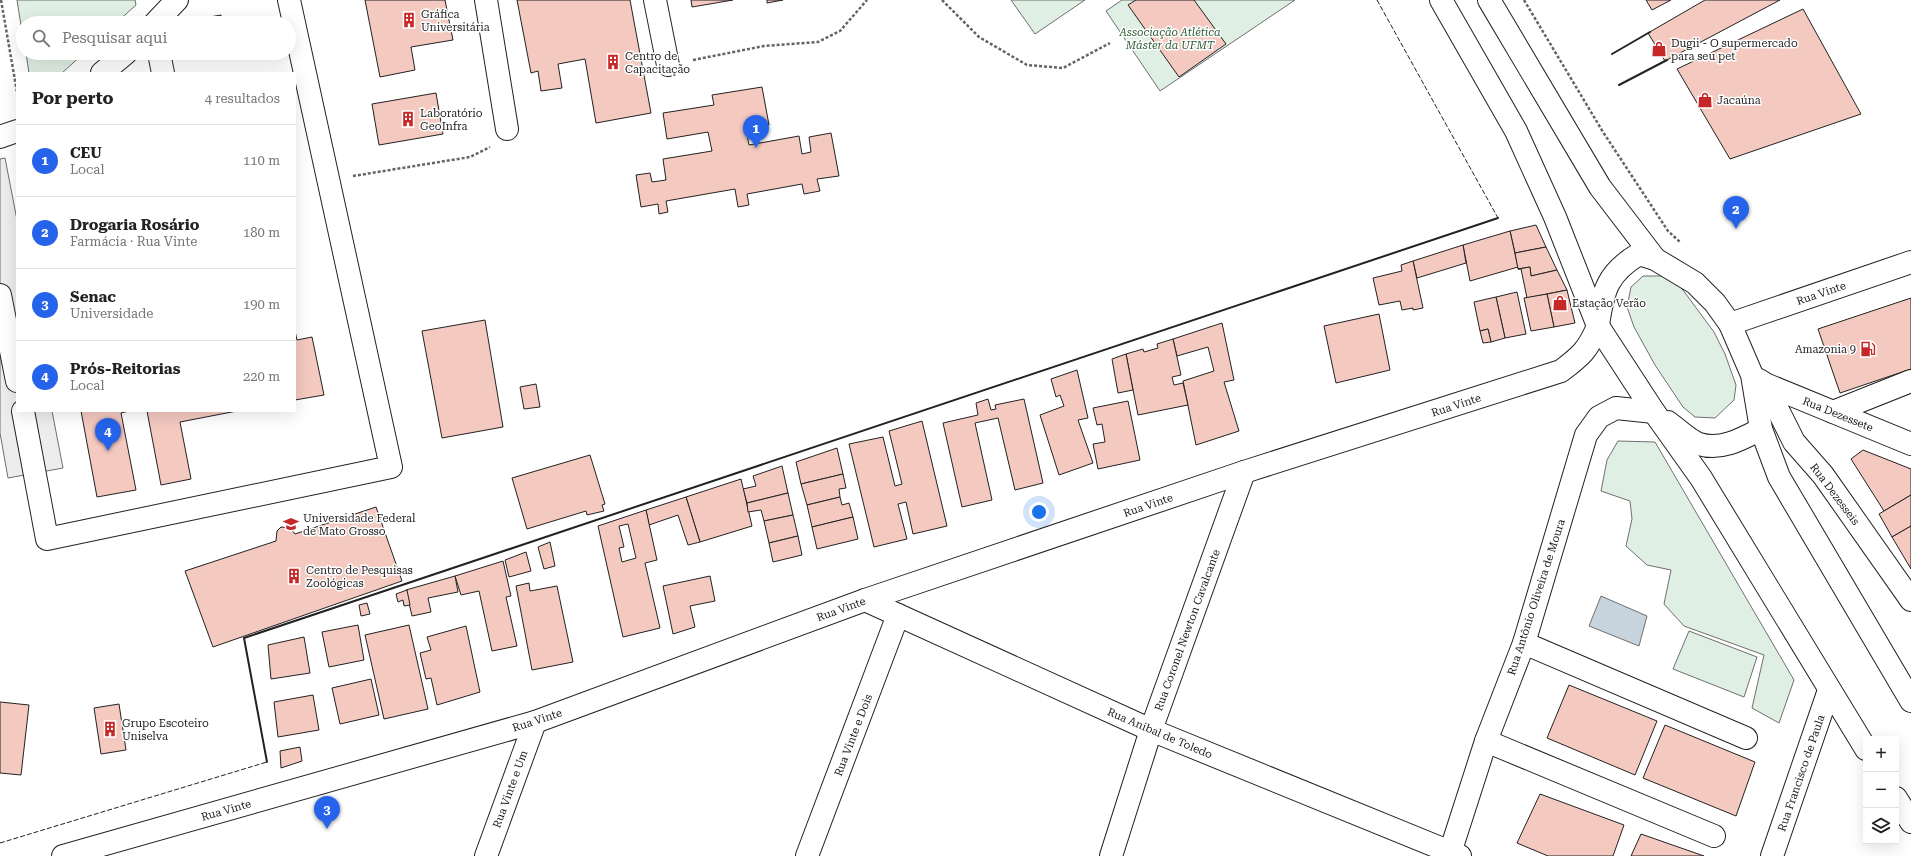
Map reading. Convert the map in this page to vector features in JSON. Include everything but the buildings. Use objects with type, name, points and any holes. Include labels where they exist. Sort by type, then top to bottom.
[{"type":"street","points":[[162,16],[178,0]]},
{"type":"street","points":[[289,0],[292,16]]},
{"type":"street","points":[[486,0],[507,129]]},
{"type":"street","points":[[655,0],[668,65]]},
{"type":"street","points":[[1441,0],[1516,131],[1555,217],[1598,326],[1654,412],[1701,478],[1863,744]]},
{"type":"street","points":[[1489,0],[1600,187],[1655,259],[1695,283],[1715,303],[1730,324],[1758,380],[1761,428],[1779,477],[1911,701]]},
{"type":"street","points":[[23,412],[47,539],[391,467],[296,32]]},
{"type":"street","points":[[105,72],[118,60]]},
{"type":"street","points":[[160,60],[163,72]]},
{"type":"street","points":[[0,137],[16,131]]},
{"type":"street","name":"Rua Vinte","points":[[63,856],[535,722],[865,600],[1244,472],[1561,371],[1578,359],[1589,346],[1598,326],[1603,295],[1612,275],[1625,262],[1639,254],[1655,259]]},
{"type":"street","name":"Rua Vinte","points":[[1730,324],[1911,264]]},
{"type":"street","points":[[0,295],[16,376]]},
{"type":"street","name":"Rua Dezessete","points":[[1758,380],[1911,444]]},
{"type":"street","name":"Rua Dezesseis","points":[[1758,380],[1794,442],[1823,475],[1911,600]]},
{"type":"street","points":[[1833,412],[1911,381]]},
{"type":"street","name":"Rua Antônio Oliveira de Moura","points":[[1453,855],[1486,741],[1524,643],[1586,435],[1599,417],[1616,408],[1654,412]]},
{"type":"street","points":[[1654,412],[1698,444],[1717,446],[1736,442],[1761,428]]},
{"type":"street","name":"Rua Coronel Newton Cavalcante","points":[[1110,856],[1151,730],[1244,472]]},
{"type":"street","name":"Rua Anibal de Toledo","points":[[865,600],[1151,730],[1453,855]]},
{"type":"street","name":"Rua Vinte e Dois","points":[[807,856],[898,615]]},
{"type":"street","points":[[1524,643],[1746,738]]},
{"type":"street","name":"Rua Francisco de Paula","points":[[1772,856],[1829,690]]},
{"type":"street","name":"Rua Vinte e Um","points":[[486,856],[535,722]]},
{"type":"street","points":[[1486,741],[1714,836]]},
{"type":"street","points":[[1899,803],[1911,822]]},
{"type":"path","points":[[1,0],[16,86]]},
{"type":"path","points":[[668,65],[764,46],[818,42],[840,31],[867,0]]},
{"type":"path","points":[[942,0],[979,37],[1027,65],[1063,68],[1110,43]]},
{"type":"path","points":[[328,180],[470,157],[488,149],[499,140],[507,129]]},
{"type":"green space","points":[[17,0],[135,0],[136,5],[124,16],[20,16]]},
{"type":"green space","points":[[1011,0],[1085,0],[1035,34]]},
{"type":"green space","name":"Associação Atlética Máster da UFMT","points":[[1122,0],[1295,0],[1160,91],[1106,11]]},
{"type":"green space","points":[[27,60],[76,60],[63,72],[29,72]]},
{"type":"green space","points":[[1643,276],[1662,276],[1680,286],[1714,332],[1725,354],[1736,385],[1734,400],[1715,418],[1695,417],[1683,407],[1655,365],[1634,327],[1627,307],[1631,287]]},
{"type":"green space","points":[[1618,441],[1655,442],[1794,680],[1779,723],[1752,708],[1764,655],[1684,626],[1664,604],[1671,570],[1647,565],[1626,546],[1632,519],[1630,501],[1601,491],[1607,460]]},
{"type":"green space","points":[[1689,631],[1757,657],[1744,697],[1673,669]]},
{"type":"shaded area","points":[[5,158],[16,215],[16,412],[52,412],[63,468],[8,478],[0,433],[0,159]]},
{"type":"shaded area","points":[[1601,596],[1647,616],[1639,646],[1589,626]]},
{"type":"fence","points":[[1377,0],[1498,218]]},
{"type":"fence","points":[[0,843],[267,762]]},
{"type":"wall","points":[[1612,54],[1650,32]]},
{"type":"wall","points":[[1619,85],[1667,60]]},
{"type":"wall","points":[[267,762],[244,638],[1498,218]]},
{"type":"place","name":"Gráfica Universitária","points":[[409,20]]},
{"type":"place","name":"Dugii - O supermercado para seu pet","points":[[1659,49]]},
{"type":"place","name":"Centro de Capacitação","points":[[613,62]]},
{"type":"place","name":"Jacaúna","points":[[1705,100]]},
{"type":"place","name":"Laboratório GeoInfra","points":[[408,119]]},
{"type":"place","name":"CEU","points":[[756,148]]},
{"type":"place","name":"Drogaria Rosário","points":[[1736,229]]},
{"type":"place","name":"Estação Verão","points":[[1560,303]]},
{"type":"place","name":"Amazonia 9","points":[[1868,349]]},
{"type":"place","name":"Prós-Reitorias","points":[[108,451]]},
{"type":"place","name":"Universidade Federal de Mato Grosso","points":[[291,524]]},
{"type":"place","name":"Centro de Pesquisas Zoológicas","points":[[294,576]]},
{"type":"place","name":"Grupo Escoteiro Uniselva","points":[[110,729]]},
{"type":"place","name":"Senac","points":[[327,829]]}]
